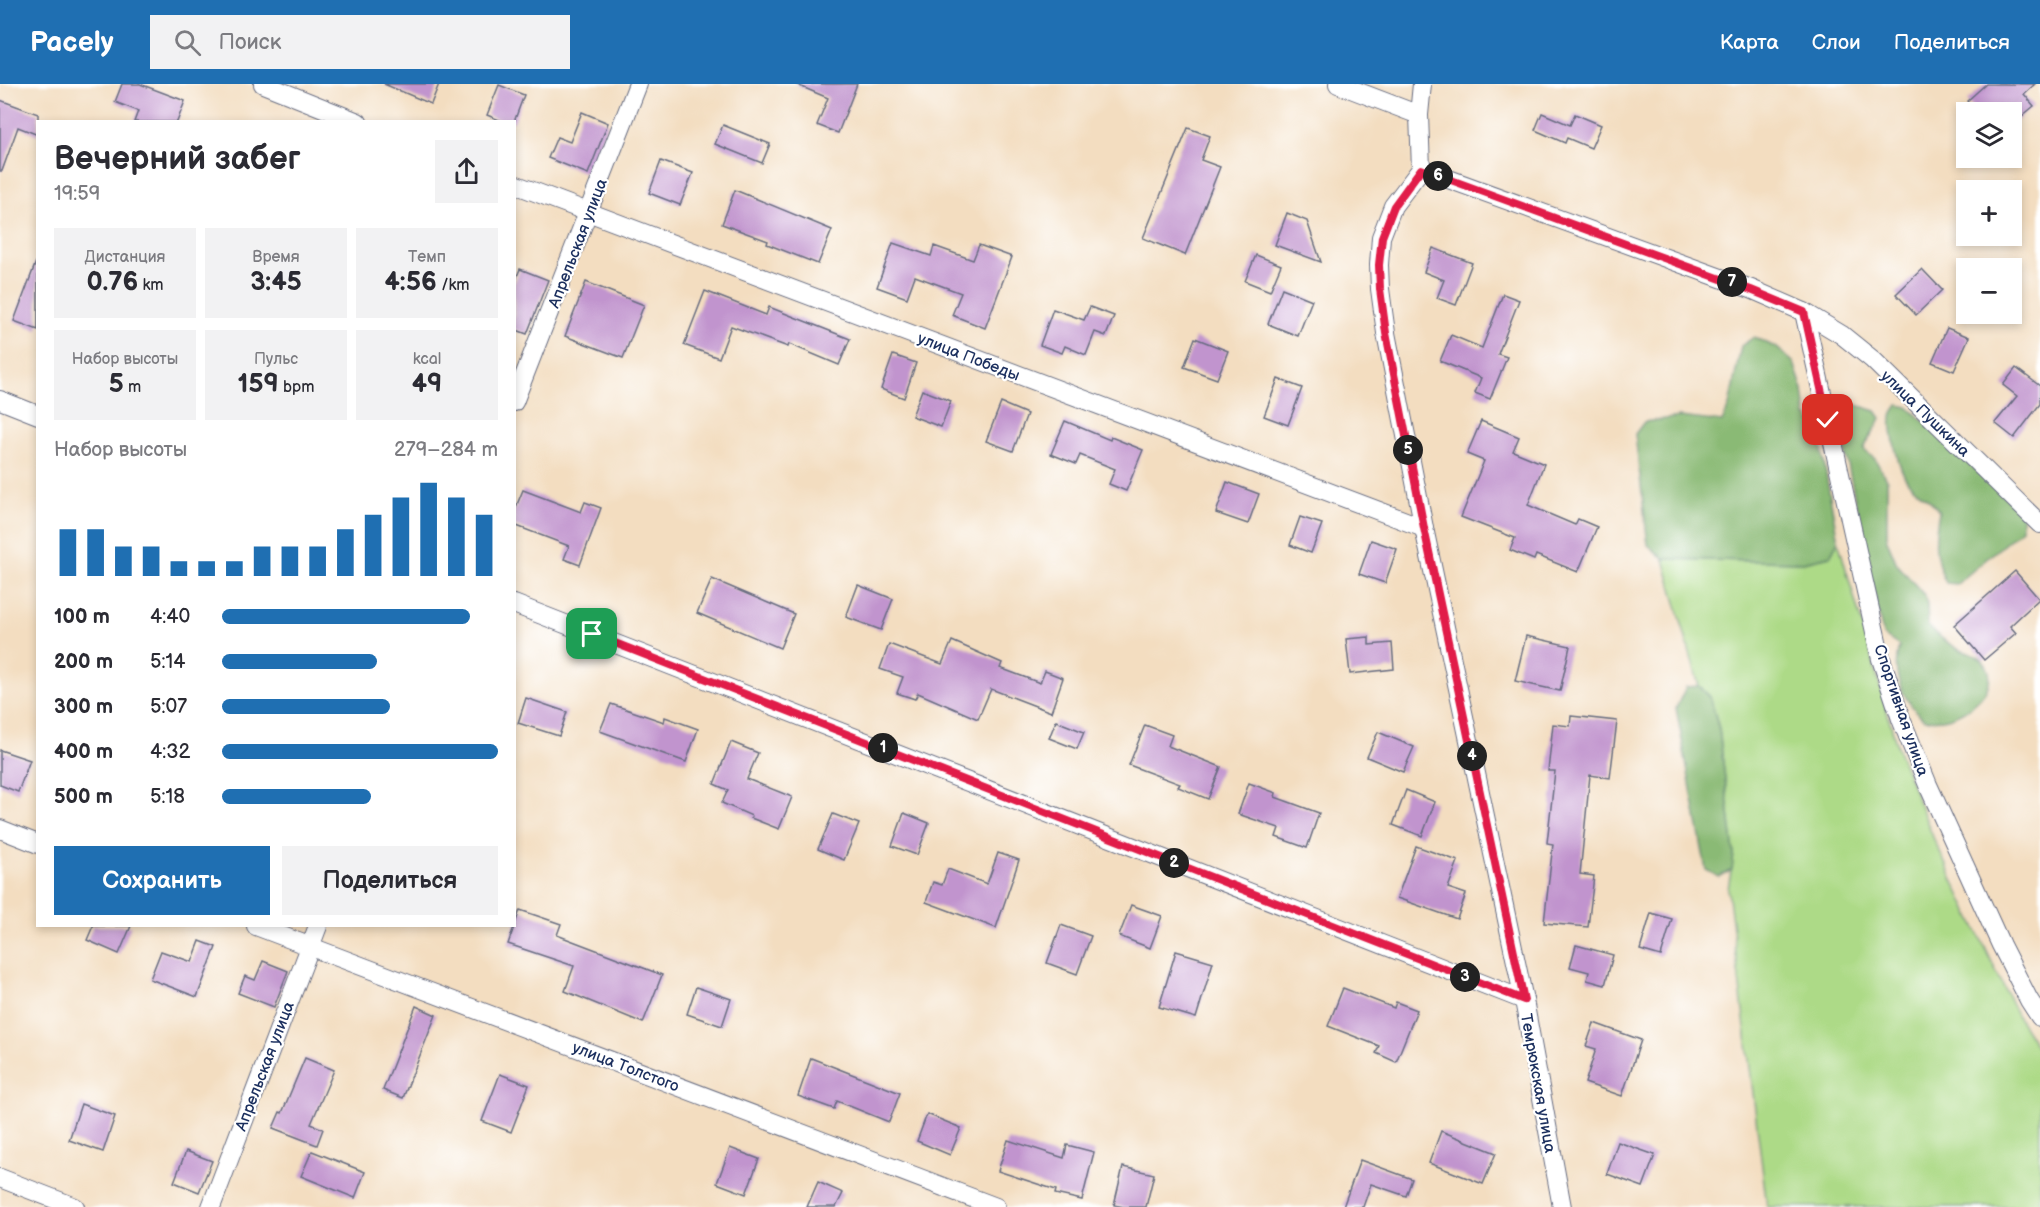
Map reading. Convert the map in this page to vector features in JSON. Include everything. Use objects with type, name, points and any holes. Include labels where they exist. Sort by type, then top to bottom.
[{"type":"street","points":[[263,84],[353,120]]},
{"type":"street","name":"Апрельская улица","points":[[516,397],[638,84]]},
{"type":"street","points":[[1338,84],[1419,115]]},
{"type":"street","points":[[1421,169],[1419,115],[1422,84]]},
{"type":"street","name":"улица Пушкина","points":[[1421,169],[1751,290],[1804,312],[1842,335],[1873,360],[2040,524]]},
{"type":"street","name":"Темрюкская улица","points":[[1421,169],[1394,206],[1382,237],[1379,265],[1386,333],[1424,528],[1524,1000],[1562,1207]]},
{"type":"street","name":"улица Победы","points":[[516,185],[1424,528]]},
{"type":"street","name":"Спортивная улица","points":[[1804,312],[1881,659],[1928,785],[2029,1000],[2040,1017]]},
{"type":"street","points":[[0,400],[36,414]]},
{"type":"street","points":[[516,605],[1524,1000]]},
{"type":"street","points":[[0,830],[36,843]]},
{"type":"street","name":"улица Толстого","points":[[259,927],[996,1207]]},
{"type":"street","name":"Апрельская улица","points":[[210,1207],[318,927]]},
{"type":"street","points":[[0,1178],[75,1207]]},
{"type":"green space","points":[[1754,337],[1777,348],[1794,363],[1803,390],[1806,416],[1818,429],[1838,541],[1830,556],[1803,562],[1664,559],[1648,545],[1635,434],[1644,422],[1680,417],[1722,422],[1729,406],[1741,346]]},
{"type":"green space","points":[[1856,405],[1876,411],[1881,418],[1864,450],[1875,459],[1887,481],[1887,540],[1897,564],[1924,595],[1927,604],[1928,626],[1954,646],[1980,658],[1989,671],[1986,690],[1980,698],[1972,706],[1953,716],[1924,719],[1916,711],[1900,686],[1896,667],[1899,646],[1883,635],[1839,421],[1844,410]]},
{"type":"green space","points":[[1898,405],[1908,407],[2022,513],[2022,529],[1957,584],[1946,583],[1939,565],[1936,530],[1939,511],[1908,482],[1898,459],[1893,438],[1892,419],[1893,412]]},
{"type":"green space","points":[[1838,541],[1899,753],[1935,842],[2020,1021],[2040,1052],[2040,1207],[1767,1207],[1728,889],[1734,854],[1719,729],[1710,697],[1699,686],[1664,559],[1803,562],[1830,556]]},
{"type":"green space","points":[[1699,686],[1710,697],[1719,729],[1734,854],[1732,870],[1719,877],[1706,870],[1676,708],[1686,687]]},
{"type":"building","points":[[122,84],[140,84],[185,101],[178,120],[135,120],[138,111],[115,102]]},
{"type":"building","points":[[384,84],[439,84],[431,104]]},
{"type":"building","points":[[795,84],[857,84],[838,133],[817,125],[828,98]]},
{"type":"building","points":[[1986,84],[2035,84],[2024,94],[2034,106],[2022,116],[2022,102],[1967,101]]},
{"type":"building","points":[[499,85],[524,95],[515,120],[499,120],[487,115]]},
{"type":"building","points":[[0,100],[38,114],[38,120],[36,120],[36,134],[18,127],[2,171],[0,171]]},
{"type":"building","points":[[582,112],[608,123],[588,174],[548,158],[557,137],[570,142]]},
{"type":"building","points":[[1542,113],[1570,125],[1575,114],[1601,125],[1591,148],[1567,138],[1565,143],[1535,130]]},
{"type":"building","points":[[723,125],[770,144],[762,163],[715,144]]},
{"type":"building","points":[[1188,128],[1210,136],[1201,160],[1220,167],[1185,255],[1143,238]]},
{"type":"building","points":[[661,161],[693,173],[680,205],[649,193]]},
{"type":"building","points":[[735,190],[832,230],[818,264],[767,244],[768,241],[722,224]]},
{"type":"building","points":[[1287,213],[1307,221],[1321,262],[1275,245]]},
{"type":"building","points":[[893,243],[931,256],[934,246],[973,260],[979,245],[1012,257],[985,328],[952,315],[961,293],[915,276],[907,298],[877,287]]},
{"type":"building","points":[[1433,248],[1472,263],[1456,305],[1437,298],[1444,280],[1424,272]]},
{"type":"building","points":[[1256,255],[1281,265],[1270,291],[1245,281]]},
{"type":"building","points":[[36,262],[36,329],[14,321]]},
{"type":"building","points":[[520,269],[548,280],[527,334],[516,330],[516,279]]},
{"type":"building","points":[[1922,269],[1942,290],[1916,315],[1896,294]]},
{"type":"building","points":[[586,282],[644,305],[623,358],[565,336]]},
{"type":"building","points":[[1282,288],[1312,300],[1298,336],[1268,324]]},
{"type":"building","points":[[705,291],[766,315],[769,307],[850,339],[839,365],[789,344],[788,347],[731,326],[719,358],[684,345]]},
{"type":"building","points":[[1503,294],[1519,300],[1498,354],[1507,357],[1490,399],[1475,393],[1481,378],[1440,361],[1451,335],[1482,348]]},
{"type":"building","points":[[1090,307],[1114,316],[1106,336],[1095,332],[1086,355],[1065,346],[1062,353],[1040,345],[1053,309],[1084,320]]},
{"type":"building","points":[[1947,328],[1969,337],[1954,371],[1932,362]]},
{"type":"building","points":[[1195,338],[1228,351],[1217,379],[1184,367]]},
{"type":"building","points":[[893,355],[916,363],[904,398],[881,389]]},
{"type":"building","points":[[2016,368],[2040,386],[2040,404],[2014,438],[1995,423],[2017,396],[2003,385]]},
{"type":"building","points":[[1278,379],[1302,388],[1288,425],[1264,416]]},
{"type":"building","points":[[922,390],[951,401],[941,427],[912,416]]},
{"type":"building","points":[[1001,403],[1027,414],[1013,451],[986,441]]},
{"type":"building","points":[[1065,421],[1110,440],[1111,437],[1143,450],[1126,491],[1109,484],[1115,469],[1080,455],[1076,464],[1051,454]]},
{"type":"building","points":[[1481,421],[1519,437],[1513,451],[1544,464],[1528,505],[1575,525],[1578,519],[1597,527],[1578,572],[1536,555],[1534,560],[1510,550],[1515,538],[1461,517],[1484,461],[1467,454]]},
{"type":"building","points":[[1227,482],[1259,494],[1248,524],[1216,513]]},
{"type":"building","points":[[523,490],[581,512],[585,502],[601,508],[580,565],[564,559],[569,546],[516,526],[516,507]]},
{"type":"building","points":[[1300,517],[1322,524],[1311,553],[1290,545]]},
{"type":"building","points":[[1371,540],[1397,549],[1385,583],[1359,574]]},
{"type":"building","points":[[2015,571],[2039,599],[2010,626],[2016,633],[1984,660],[1954,625]]},
{"type":"building","points":[[712,579],[794,614],[780,648],[697,613]]},
{"type":"building","points":[[858,585],[893,599],[881,630],[846,617]]},
{"type":"building","points":[[1526,636],[1570,646],[1560,691],[1515,681]]},
{"type":"building","points":[[1369,637],[1369,645],[1392,643],[1394,669],[1350,674],[1346,639]]},
{"type":"building","points":[[952,641],[1002,663],[1000,668],[1040,683],[1045,671],[1063,678],[1051,712],[991,689],[978,719],[918,693],[915,699],[897,693],[903,677],[880,669],[889,644],[942,664]]},
{"type":"building","points":[[526,698],[567,712],[559,736],[518,723]]},
{"type":"building","points":[[611,704],[664,722],[665,717],[698,729],[686,762],[600,731]]},
{"type":"building","points":[[1571,716],[1617,721],[1610,778],[1590,775],[1580,874],[1594,876],[1588,927],[1544,923],[1553,844],[1547,843],[1555,771],[1548,771],[1553,724],[1570,726]]},
{"type":"building","points":[[1056,721],[1084,732],[1077,749],[1049,738]]},
{"type":"building","points":[[1145,725],[1172,735],[1168,746],[1221,767],[1208,799],[1178,787],[1180,784],[1129,765]]},
{"type":"building","points":[[1378,732],[1414,747],[1403,772],[1367,757]]},
{"type":"building","points":[[731,742],[758,753],[747,779],[792,797],[779,829],[722,803],[728,790],[714,784]]},
{"type":"building","points":[[0,750],[30,760],[18,792],[0,785]]},
{"type":"building","points":[[1249,783],[1276,793],[1275,797],[1319,813],[1307,848],[1276,837],[1279,828],[1238,814]]},
{"type":"building","points":[[1406,790],[1435,802],[1422,836],[1393,825]]},
{"type":"building","points":[[904,813],[929,823],[917,855],[892,846]]},
{"type":"building","points":[[833,814],[859,824],[844,860],[818,849]]},
{"type":"building","points":[[1416,846],[1458,861],[1448,888],[1466,894],[1457,919],[1397,898]]},
{"type":"building","points":[[998,853],[1019,860],[996,928],[926,902],[933,882],[942,885],[948,869],[987,884]]},
{"type":"building","points":[[1131,905],[1162,916],[1150,948],[1119,936]]},
{"type":"building","points":[[520,910],[561,924],[557,935],[662,975],[643,1023],[565,991],[574,966],[508,944],[514,927],[516,927]]},
{"type":"building","points":[[1651,913],[1672,919],[1661,956],[1640,950]]},
{"type":"building","points":[[1061,925],[1091,936],[1077,974],[1047,963]]},
{"type":"building","points":[[93,927],[131,927],[119,954],[87,940]]},
{"type":"building","points":[[200,941],[216,947],[197,997],[150,979],[161,951],[192,962]]},
{"type":"building","points":[[1576,945],[1613,955],[1605,985],[1587,980],[1589,972],[1570,967]]},
{"type":"building","points":[[1176,951],[1213,962],[1196,1018],[1159,1007]]},
{"type":"building","points":[[263,961],[288,971],[274,1007],[238,993],[245,976],[255,980]]},
{"type":"building","points":[[696,987],[731,999],[722,1026],[687,1014]]},
{"type":"building","points":[[1343,988],[1394,1008],[1396,1002],[1417,1010],[1396,1062],[1376,1053],[1379,1046],[1328,1026]]},
{"type":"building","points":[[416,1006],[436,1015],[403,1098],[383,1090]]},
{"type":"building","points":[[1594,1023],[1641,1040],[1622,1096],[1585,1083],[1596,1049],[1586,1046]]},
{"type":"building","points":[[305,1058],[334,1070],[311,1124],[323,1129],[317,1145],[273,1128],[280,1112],[282,1113]]},
{"type":"building","points":[[811,1058],[900,1093],[889,1122],[837,1101],[834,1109],[798,1096]]},
{"type":"building","points":[[500,1074],[529,1085],[511,1132],[482,1121]]},
{"type":"building","points":[[81,1104],[115,1116],[103,1152],[69,1140]]},
{"type":"building","points":[[927,1114],[961,1128],[950,1155],[917,1141]]},
{"type":"building","points":[[1441,1131],[1496,1153],[1483,1184],[1429,1163]]},
{"type":"building","points":[[1008,1140],[1064,1158],[1067,1145],[1094,1152],[1082,1200],[1055,1194],[1056,1190],[998,1171]]},
{"type":"building","points":[[1618,1142],[1655,1155],[1643,1187],[1607,1174]]},
{"type":"building","points":[[730,1148],[759,1159],[746,1194],[717,1183]]},
{"type":"building","points":[[186,1151],[212,1161],[199,1192],[174,1182]]},
{"type":"building","points":[[312,1151],[365,1172],[355,1198],[301,1176]]},
{"type":"building","points":[[1360,1160],[1412,1179],[1406,1196],[1371,1184],[1363,1207],[1343,1207]]},
{"type":"building","points":[[1123,1167],[1154,1174],[1146,1207],[1114,1205]]},
{"type":"building","points":[[818,1182],[843,1193],[836,1207],[807,1207]]},
{"type":"route","points":[[592,634],[1524,1000],[1424,528],[1386,333],[1379,265],[1382,237],[1394,206],[1421,169],[1751,290],[1804,312],[1828,420]]}]
